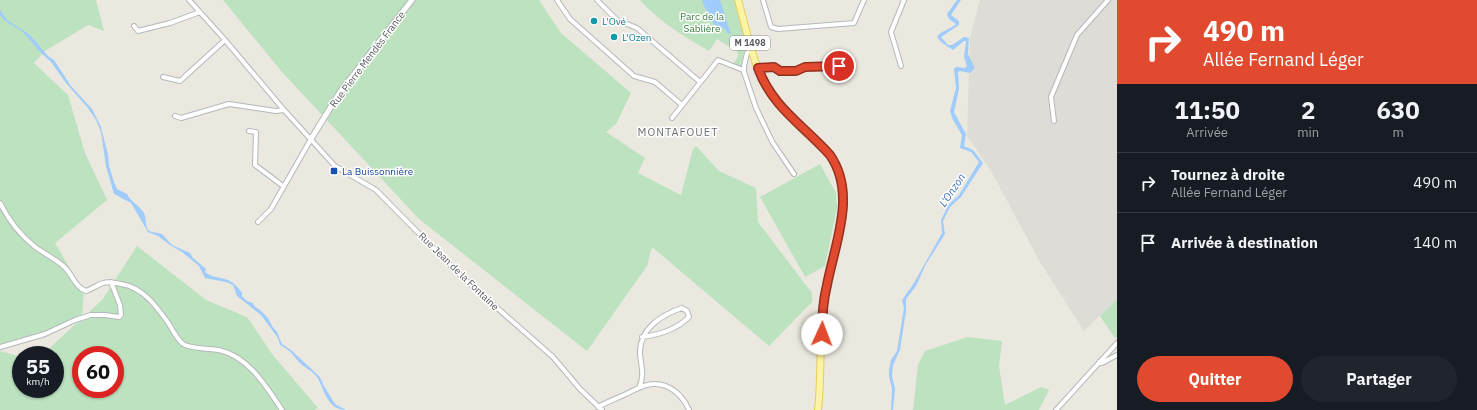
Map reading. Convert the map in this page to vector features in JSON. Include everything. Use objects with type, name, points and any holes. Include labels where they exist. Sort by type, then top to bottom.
[{"type":"main road","name":"M 1498","points":[[738,0],[758,68],[765,84],[782,108],[830,155],[841,178],[843,201],[839,235],[827,283],[822,315],[818,410]]},
{"type":"street","name":"Rue Jean de la Fontaine","points":[[189,0],[284,110],[335,166],[376,190],[462,276],[553,357],[580,390],[600,408]]},
{"type":"street","name":"Rue Pierre Mendès France","points":[[311,139],[340,92],[412,0]]},
{"type":"street","points":[[557,0],[570,19],[634,76],[655,82],[682,105]]},
{"type":"street","points":[[597,0],[617,20],[637,28],[700,82]]},
{"type":"street","points":[[763,0],[771,27],[778,29],[854,23],[864,0]]},
{"type":"street","points":[[901,66],[891,32],[904,0]]},
{"type":"street","points":[[1054,121],[1051,97],[1077,35],[1108,0]]},
{"type":"street","points":[[134,26],[138,31],[200,12]]},
{"type":"street","points":[[163,77],[180,81],[225,40]]},
{"type":"street","points":[[752,49],[747,54],[743,70],[756,108],[765,127],[773,143],[794,174]]},
{"type":"street","points":[[672,118],[718,60],[743,70]]},
{"type":"street","points":[[758,68],[774,67],[780,71],[796,71],[805,67],[839,66],[847,71]]},
{"type":"street","points":[[175,116],[181,118],[229,104],[276,111],[284,110]]},
{"type":"street","points":[[249,131],[256,132],[255,165],[283,186]]},
{"type":"street","points":[[258,222],[271,209],[311,139]]},
{"type":"street","points":[[0,203],[7,218],[33,245],[62,265],[81,289],[86,291],[103,283],[111,282],[129,285],[146,296],[184,345],[220,351],[238,358],[250,368],[266,386],[282,410]]},
{"type":"street","points":[[0,347],[45,334],[75,320],[91,315],[121,316],[120,305],[111,282]]},
{"type":"street","points":[[639,388],[642,380],[640,354],[642,337],[651,325],[665,316],[682,308],[687,311],[689,317],[683,323],[661,333],[642,337]]},
{"type":"street","points":[[1056,410],[1117,342]]},
{"type":"street","points":[[1099,362],[1102,363],[1117,355]]},
{"type":"street","points":[[600,408],[639,388],[653,384],[664,385],[683,397],[689,410]]},
{"type":"shaded area","points":[[980,0],[1117,0],[1117,299],[1084,331],[1041,264],[991,171],[967,136],[970,37]]},
{"type":"green space","points":[[0,0],[96,0],[104,31],[88,25],[45,51],[34,63],[68,95],[85,153],[107,200],[55,243],[84,292],[82,316],[44,336],[0,347]]},
{"type":"green space","points":[[223,0],[539,0],[561,33],[631,93],[616,124],[606,132],[645,158],[638,173],[681,195],[693,149],[696,146],[719,171],[756,188],[758,222],[812,293],[812,302],[769,346],[652,247],[647,266],[587,351],[419,219],[282,72]]},
{"type":"green space","name":"Parc de la Sablière","points":[[640,0],[734,0],[746,41],[740,67],[733,65],[738,56],[737,51],[717,39],[709,51],[664,22]]},
{"type":"green space","points":[[820,164],[836,193],[837,208],[825,266],[805,277],[760,197]]},
{"type":"green space","points":[[137,246],[206,300],[247,317],[272,354],[318,408],[314,410],[0,410],[0,351],[12,354],[12,398],[64,398],[64,346],[52,346],[102,300]]},
{"type":"green space","points":[[1117,299],[1117,336],[1115,338],[1100,316]]},
{"type":"green space","points":[[968,337],[1002,341],[999,366],[1005,405],[1041,387],[1049,390],[1039,410],[913,410],[918,365],[925,351]]},
{"type":"water","points":[[702,0],[720,0],[731,34],[729,34],[724,28],[715,25],[712,22],[707,14]]},
{"type":"water","points":[[957,0],[961,0],[951,15],[959,21],[959,25],[941,37],[948,45],[952,45],[964,37],[969,38],[968,54],[974,69],[970,73],[958,72],[959,89],[954,112],[966,134],[964,146],[973,150],[983,163],[961,197],[950,207],[943,221],[945,234],[926,264],[916,286],[906,299],[906,311],[900,350],[893,365],[892,376],[895,389],[893,410],[891,410],[892,389],[889,370],[891,360],[897,351],[904,308],[902,300],[914,283],[942,233],[941,220],[949,204],[959,195],[979,162],[971,152],[960,148],[962,135],[953,120],[950,111],[956,88],[954,69],[956,67],[965,68],[967,66],[964,57],[966,41],[953,50],[942,43],[937,37],[956,24],[949,19],[947,14]]},
{"type":"water","points":[[0,10],[7,20],[30,35],[48,56],[54,60],[71,86],[92,109],[101,127],[108,155],[109,166],[117,189],[127,194],[130,199],[142,210],[145,215],[149,231],[162,234],[172,245],[190,253],[193,258],[206,269],[205,272],[208,274],[230,281],[234,284],[242,292],[242,296],[247,301],[253,303],[254,306],[268,318],[277,332],[282,344],[291,350],[320,377],[335,404],[346,410],[335,407],[331,403],[317,377],[301,364],[290,352],[280,345],[278,338],[261,315],[237,296],[233,285],[226,282],[205,278],[199,266],[182,252],[158,236],[148,232],[131,203],[114,194],[106,166],[101,132],[96,120],[51,62],[39,51],[23,32],[4,20],[0,15]]},
{"type":"place","name":"L'Ové","points":[[594,21]]},
{"type":"place","name":"L'Ozen","points":[[614,37]]},
{"type":"place","name":"La Buissonnière","points":[[334,171]]},
{"type":"district","name":"MONTAFOUET","points":[[678,132]]},
{"type":"route","points":[[822,334],[824,298],[839,235],[843,201],[841,178],[830,155],[788,115],[771,94],[758,68],[774,67],[780,71],[796,71],[805,67],[839,66]]},
{"type":"water label","name":"L'Onzon","points":[[952,190]]}]
